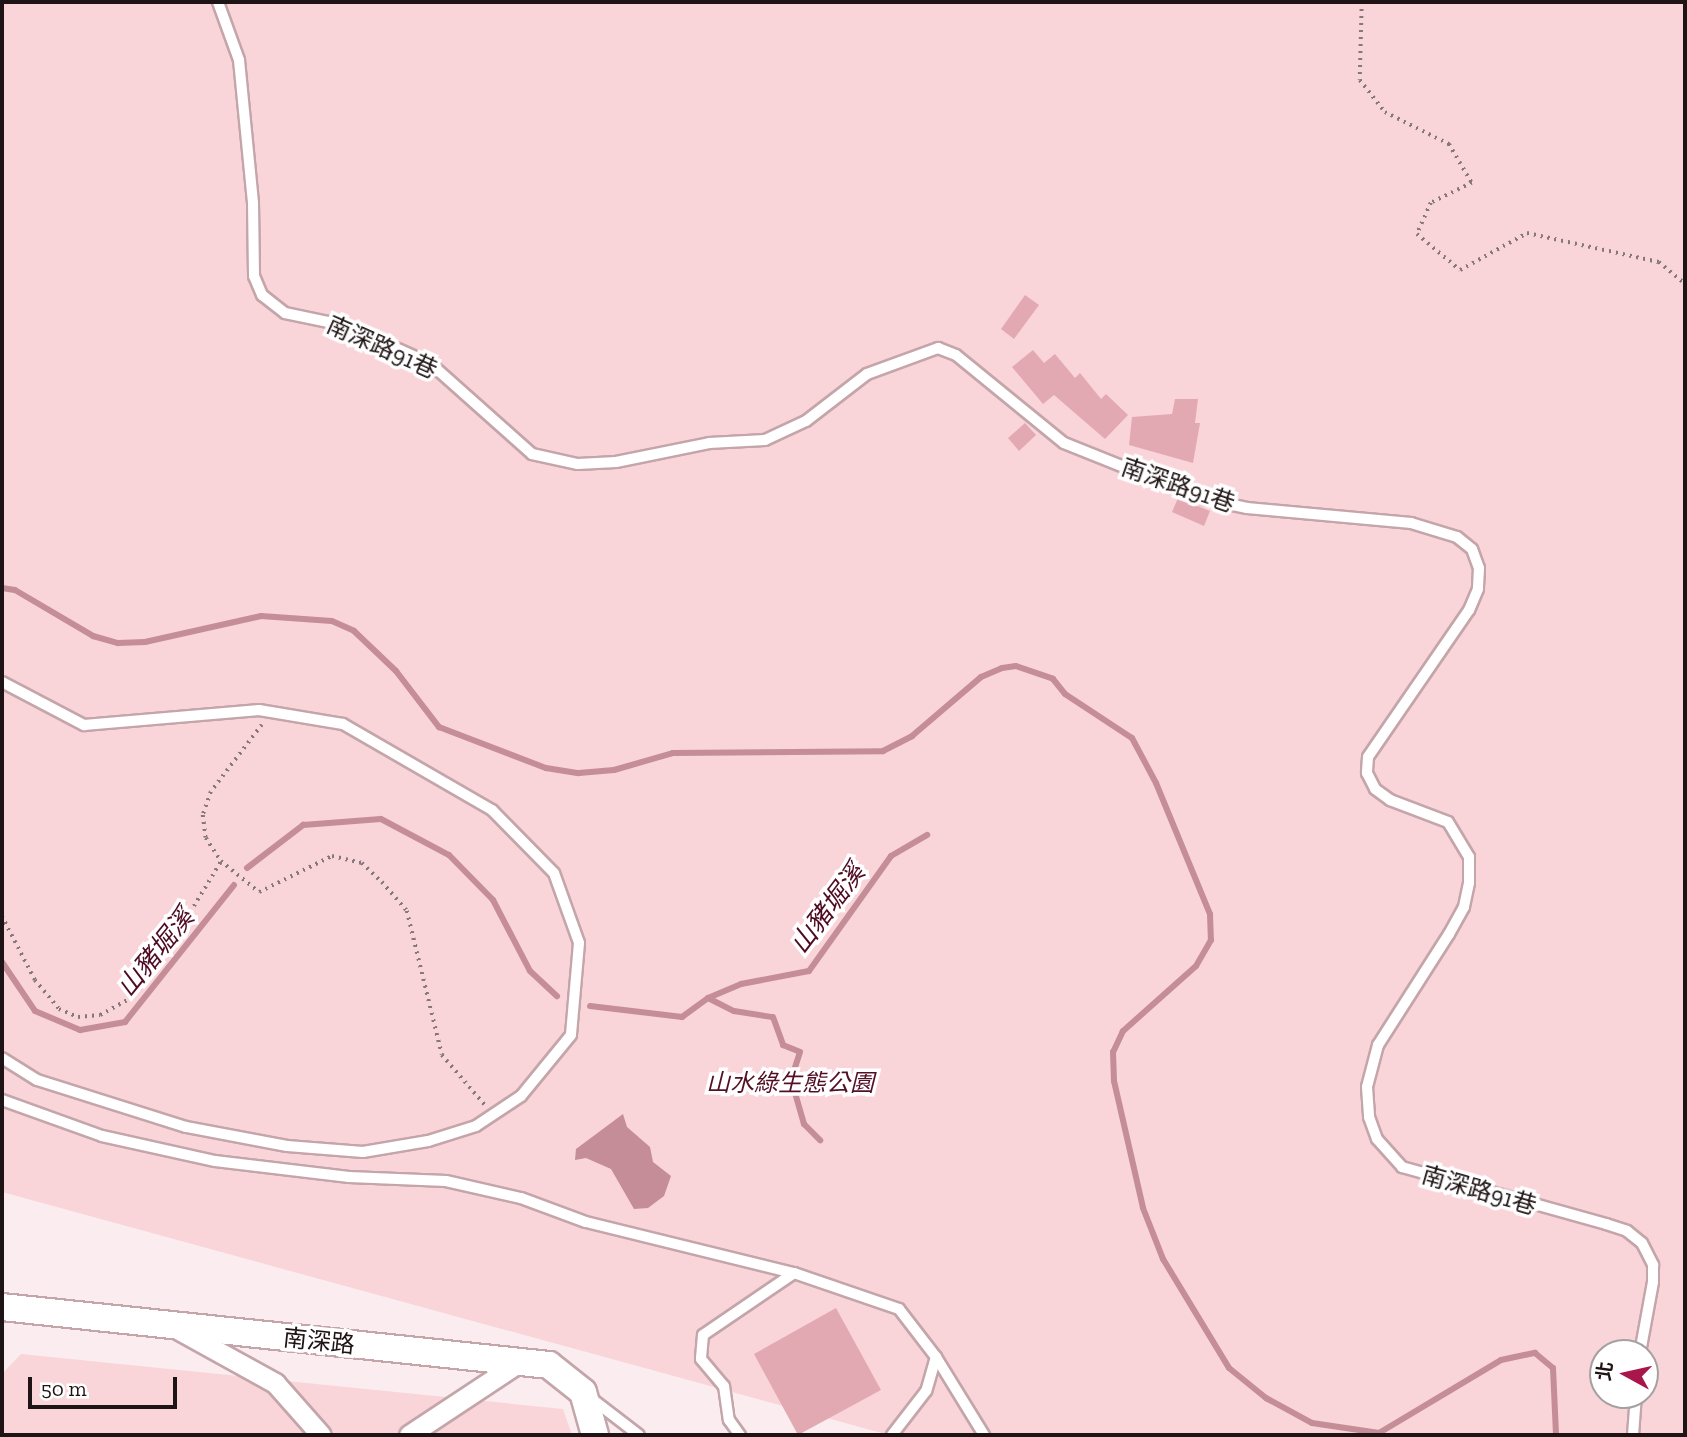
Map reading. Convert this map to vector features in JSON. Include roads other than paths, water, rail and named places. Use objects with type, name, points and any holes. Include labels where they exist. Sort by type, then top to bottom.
[{"type":"main road","name":"南深路","points":[[2,1307],[549,1365],[583,1392]]},
{"type":"main road","points":[[583,1392],[595,1435]]},
{"type":"street","points":[[169,1324],[275,1383],[321,1435]]},
{"type":"street","points":[[409,1435],[521,1362]]},
{"type":"lane","name":"南深路91巷","points":[[218,2],[239,60],[253,203],[254,276],[262,295],[285,313],[347,326],[431,363],[532,454],[579,464],[616,462],[685,446],[765,440],[806,421],[867,374],[938,348],[956,355],[1064,443],[1203,499],[1247,509],[1411,523],[1448,533],[1472,549],[1479,568],[1478,589],[1469,610],[1367,757],[1367,773],[1375,789],[1390,800],[1448,821],[1461,838],[1469,870],[1464,907],[1378,1045],[1367,1087],[1369,1117],[1377,1139],[1402,1167],[1606,1224],[1627,1231],[1642,1243],[1653,1265],[1653,1282],[1643,1339]]},
{"type":"lane","points":[[2,682],[84,725],[274,712],[343,724],[492,810],[554,873],[579,943],[570,1035],[521,1096],[476,1126],[428,1141],[363,1152],[287,1146],[186,1127],[37,1080],[2,1058]]},
{"type":"lane","points":[[2,1100],[102,1136],[215,1161],[349,1177],[446,1181],[521,1198],[586,1222],[794,1273],[899,1309],[936,1357],[984,1435]]},
{"type":"lane","points":[[740,1435],[729,1420],[724,1386],[701,1359],[703,1335],[794,1273]]},
{"type":"lane","points":[[892,1435],[926,1391],[936,1357]]},
{"type":"lane","points":[[583,1392],[639,1435]]},
{"type":"lane","points":[[1633,1435],[1635,1409]]},
{"type":"waterway","points":[[2,588],[15,590],[93,636],[118,643],[145,642],[261,616],[332,621],[354,631],[396,671],[439,727],[546,768],[579,773],[614,770],[673,753],[883,751],[912,736],[981,677],[1002,668],[1016,666],[1053,679],[1065,694],[1132,738],[1156,783],[1210,914],[1211,940],[1196,966],[1123,1031],[1113,1052],[1114,1081],[1143,1208],[1163,1259],[1229,1368],[1266,1398],[1312,1423],[1379,1433],[1501,1360],[1535,1353],[1553,1368],[1556,1435]]},
{"type":"waterway","name":"山豬堀溪","points":[[247,868],[303,825],[381,819],[449,855],[493,900],[530,971],[557,996]]},
{"type":"waterway","name":"山豬堀溪","points":[[590,1006],[682,1017],[708,998],[741,984],[809,971],[891,856],[927,835]]},
{"type":"waterway","name":"山豬堀溪","points":[[2,962],[35,1011],[80,1030],[125,1022],[234,885]]},
{"type":"waterway","points":[[708,998],[734,1011],[773,1017],[783,1045],[800,1052],[791,1079],[804,1124],[820,1140]]},
{"type":"park label","name":"山水綠生態公園","points":[[790,1083]]}]
